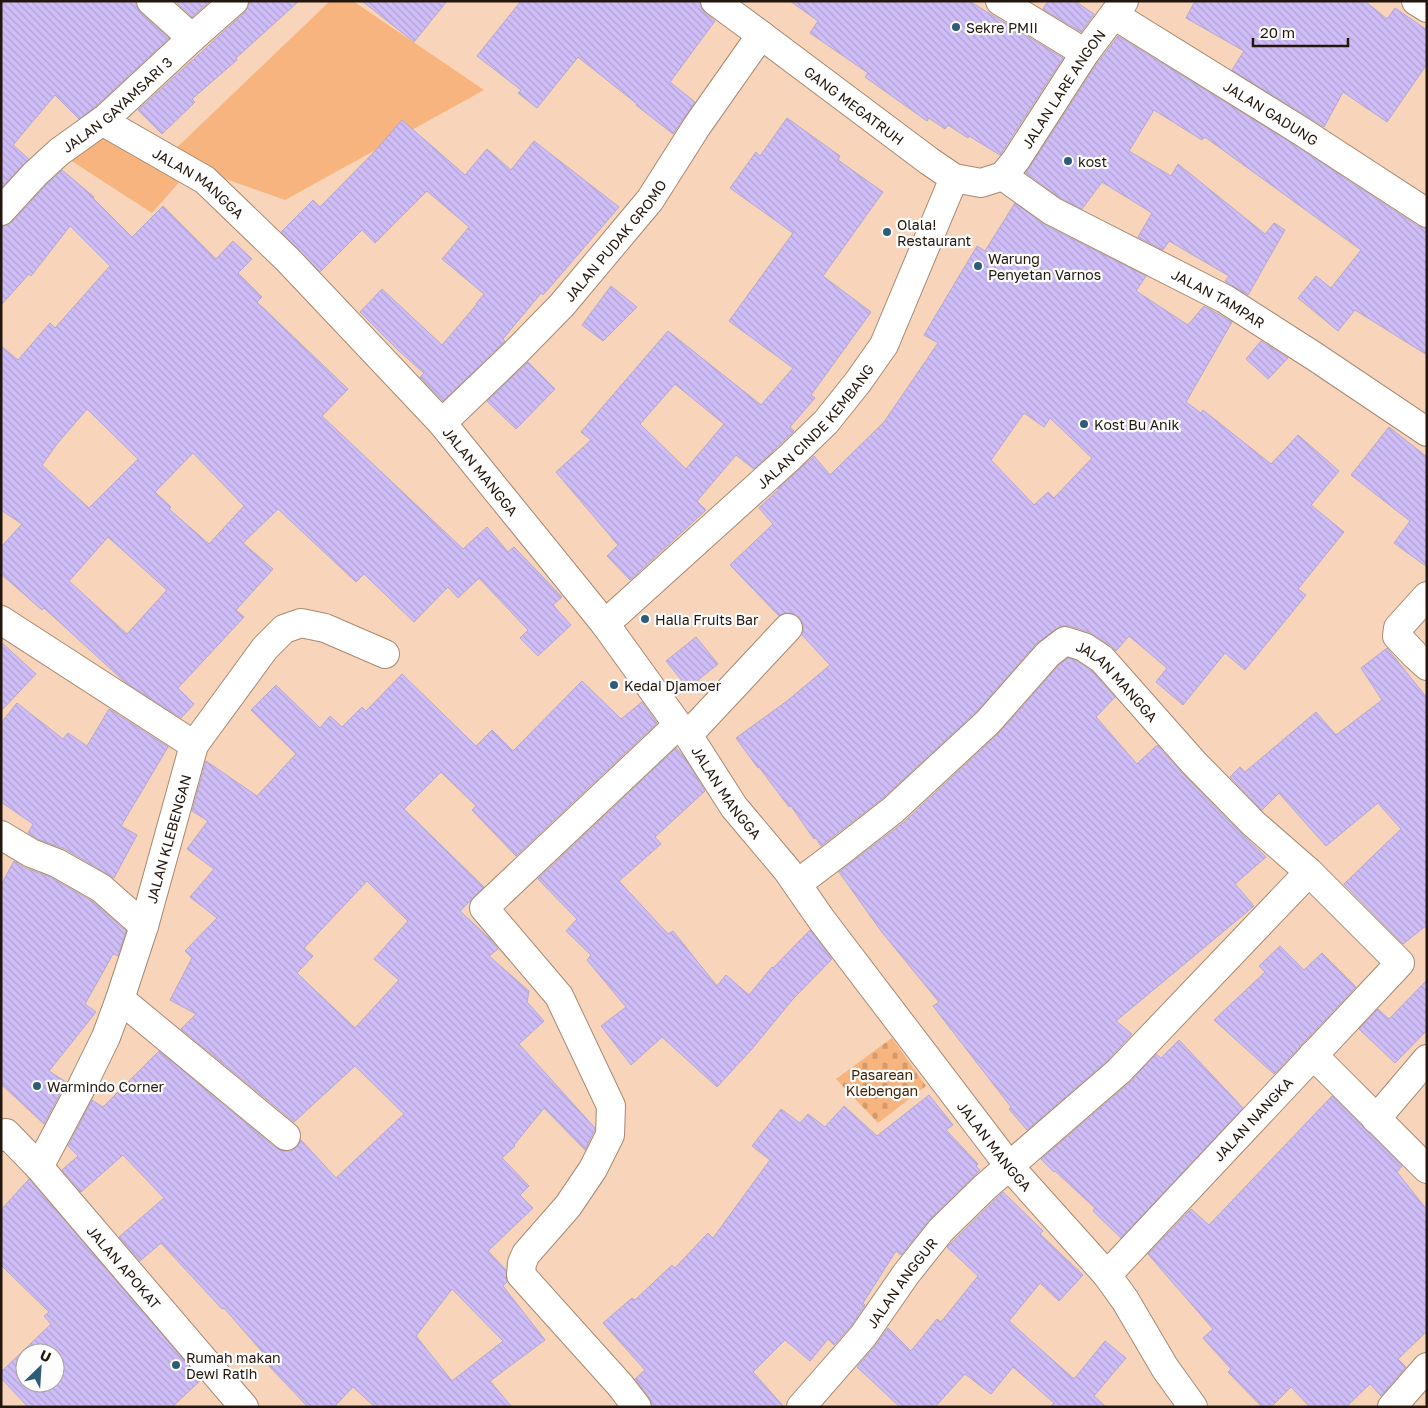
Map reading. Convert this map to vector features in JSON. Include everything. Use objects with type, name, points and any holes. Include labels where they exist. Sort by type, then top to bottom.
[{"type":"street","points":[[151,1],[192,38]]},
{"type":"street","name":"JALAN GAYAMSARI 3","points":[[1,211],[35,174],[60,152],[102,121],[234,1]]},
{"type":"street","name":"GANG MEGATRUH","points":[[715,1],[954,178],[981,183],[1002,176]]},
{"type":"street","points":[[1000,1],[1085,53]]},
{"type":"street","points":[[1416,1],[1427,8]]},
{"type":"street","name":"JALAN LARE ANGON","points":[[1002,176],[1016,160],[1085,53],[1119,8]]},
{"type":"street","name":"JALAN GADUNG","points":[[1119,8],[1427,214]]},
{"type":"street","name":"JALAN PUDAK GROMO","points":[[442,423],[515,353],[562,304],[650,200],[697,126],[761,35]]},
{"type":"street","name":"JALAN MANGGA","points":[[102,121],[205,180],[287,260],[442,423],[605,624],[683,730],[734,806],[787,870],[821,919],[1010,1167],[1107,1275],[1125,1300],[1164,1368],[1193,1407]]},
{"type":"street","name":"JALAN TAMPAR","points":[[1002,176],[1052,211],[1225,299],[1427,432]]},
{"type":"street","name":"JALAN CINDE KEMBANG","points":[[605,624],[790,457],[826,422],[858,382],[884,345],[954,178]]},
{"type":"street","points":[[1427,596],[1398,628],[1397,636],[1427,666]]},
{"type":"street","points":[[1,620],[194,745]]},
{"type":"street","name":"JALAN KLEBENGAN","points":[[39,1167],[106,1037],[120,999],[144,926],[194,745],[264,648],[284,629],[302,623],[325,628],[385,654]]},
{"type":"street","points":[[637,1407],[620,1385],[521,1275],[522,1263],[526,1254],[568,1206],[594,1169],[610,1135],[611,1106],[559,996],[484,908],[683,730],[788,628]]},
{"type":"street","name":"JALAN MANGGA","points":[[797,884],[893,810],[988,722],[1048,654],[1065,641],[1084,647],[1102,659],[1194,763],[1254,824],[1309,872],[1400,963]]},
{"type":"street","points":[[1,835],[31,853],[57,863],[101,888],[144,926]]},
{"type":"street","name":"JALAN ANGGUR","points":[[801,1407],[863,1336],[906,1274],[941,1230],[986,1187],[1119,1071],[1309,872]]},
{"type":"street","name":"JALAN NANGKA","points":[[1107,1275],[1400,963]]},
{"type":"street","points":[[120,999],[286,1136]]},
{"type":"street","points":[[1313,1055],[1427,1169]]},
{"type":"street","points":[[1376,1119],[1427,1059]]},
{"type":"street","name":"JALAN APOKAT","points":[[1,1137],[6,1133],[39,1167],[244,1407]]},
{"type":"street","points":[[1392,1407],[1427,1368]]},
{"type":"green space","points":[[330,1],[353,1],[484,90],[285,200],[166,158]]},
{"type":"green space","points":[[97,130],[182,179],[152,213],[67,158]]},
{"type":"green space","name":"Pasarean Klebengan","points":[[892,1038],[926,1086],[878,1123],[836,1079]]},
{"type":"building","points":[[1,1],[136,1],[136,6],[141,13],[169,38],[95,107],[79,119],[55,95],[13,145],[29,159],[1,188]]},
{"type":"building","points":[[175,1],[210,1],[192,17]]},
{"type":"building","points":[[249,1],[299,1],[236,58],[237,60],[192,99],[195,102],[162,134],[138,110],[244,13],[249,6]]},
{"type":"building","points":[[362,1],[447,1],[414,42]]},
{"type":"building","points":[[521,1],[700,1],[701,8],[715,21],[670,82],[695,102],[673,134],[578,57],[537,108],[518,93],[521,90],[477,56]]},
{"type":"building","points":[[790,1],[969,1],[1063,58],[1000,155],[948,125],[945,129],[929,118],[927,121],[865,77],[868,73],[810,33],[818,21]]},
{"type":"building","points":[[1048,1],[1075,1],[1094,14],[1081,32],[1043,9]]},
{"type":"building","points":[[1195,1],[1365,1],[1387,19],[1395,8],[1427,30],[1427,64],[1387,122],[1343,92],[1324,127],[1232,70],[1244,51],[1186,18]]},
{"type":"building","points":[[1118,36],[1293,144],[1418,226],[1427,229],[1427,355],[1355,310],[1338,331],[1298,298],[1316,276],[1331,288],[1361,250],[1205,137],[1202,140],[1154,110],[1129,151],[1171,176],[1178,164],[1265,234],[1274,223],[1285,230],[1248,295],[1225,281],[1229,276],[1169,241],[1163,250],[1138,237],[1152,213],[1102,182],[1082,209],[1060,198],[1026,173],[1098,62]]},
{"type":"building","points":[[787,118],[840,156],[838,160],[883,192],[823,276],[871,312],[811,395],[815,398],[790,427],[794,431],[754,469],[736,455],[697,501],[706,510],[630,580],[607,556],[618,545],[556,472],[591,440],[581,432],[668,331],[761,405],[793,368],[729,321],[793,233],[730,188],[756,152],[760,156]],"holes":[[[675,384],[724,424],[686,469],[640,424]]]},
{"type":"building","points":[[402,120],[465,175],[487,149],[511,170],[534,141],[619,207],[543,295],[541,293],[503,339],[505,341],[443,401],[420,377],[424,373],[360,312],[382,289],[442,345],[484,294],[442,259],[469,227],[427,191],[375,243],[362,230],[320,272],[281,232],[313,200],[320,207],[375,151]]},
{"type":"building","points":[[62,170],[94,197],[132,237],[163,206],[216,259],[233,241],[252,259],[238,273],[262,297],[257,302],[348,389],[322,416],[463,549],[487,527],[508,552],[514,547],[562,597],[553,605],[571,625],[538,656],[520,638],[528,630],[479,578],[458,598],[448,587],[414,622],[364,574],[356,582],[278,509],[243,543],[273,569],[236,610],[244,617],[178,688],[194,704],[181,718],[125,682],[44,608],[42,610],[1,574],[1,547],[22,524],[1,510],[1,346],[18,360],[50,323],[55,328],[110,266],[70,226],[31,276],[29,274],[1,305],[1,226],[6,226],[12,222]],"holes":[[[87,409],[138,459],[89,508],[42,465]],[[193,453],[244,506],[209,544],[169,509],[171,507],[155,492]],[[108,537],[167,590],[127,634],[69,581]]]},
{"type":"building","points":[[1015,203],[1045,225],[1146,276],[1136,291],[1188,325],[1204,306],[1232,322],[1186,402],[1201,413],[1203,410],[1271,464],[1298,435],[1339,471],[1311,505],[1344,532],[1298,589],[1306,595],[1245,670],[1225,653],[1183,705],[1156,682],[1167,668],[1129,636],[1116,651],[1089,632],[1070,626],[1062,626],[1036,644],[977,711],[883,798],[821,846],[736,738],[787,701],[830,665],[802,635],[803,624],[799,617],[791,613],[784,613],[779,616],[730,565],[773,524],[759,508],[778,489],[814,456],[830,475],[884,422],[938,343],[924,335],[977,246],[985,251]],"holes":[[[1024,413],[1044,427],[1050,418],[1092,458],[1054,498],[1048,492],[1034,505],[991,460]]]},
{"type":"building","points":[[611,286],[637,307],[603,341],[582,325]]},
{"type":"building","points":[[1261,341],[1288,358],[1268,379],[1246,359]]},
{"type":"building","points":[[528,362],[555,389],[516,429],[487,401]]},
{"type":"building","points":[[1389,427],[1427,457],[1427,567],[1394,543],[1410,521],[1351,475]]},
{"type":"building","points":[[696,637],[718,664],[688,688],[666,661]]},
{"type":"building","points":[[1,642],[36,674],[1,711]]},
{"type":"building","points":[[1387,648],[1427,698],[1427,925],[1403,944],[1344,884],[1401,829],[1378,803],[1326,846],[1279,793],[1262,810],[1230,777],[1240,767],[1245,772],[1316,712],[1336,735],[1382,700],[1361,668]]},
{"type":"building","points":[[1068,658],[1077,661],[1092,671],[1115,697],[1096,717],[1137,764],[1157,745],[1183,774],[1266,857],[1235,884],[1254,906],[1116,1021],[1132,1034],[1108,1060],[1027,1130],[1009,1109],[1011,1107],[933,1006],[939,1002],[881,931],[839,872],[904,822],[999,733],[1059,665]]},
{"type":"building","points":[[402,674],[476,746],[492,730],[513,751],[582,681],[621,719],[642,702],[657,723],[516,856],[472,810],[476,806],[441,772],[404,809],[484,887],[460,911],[498,949],[489,956],[529,991],[527,1002],[544,1021],[519,1044],[595,1128],[585,1150],[544,1108],[515,1146],[502,1158],[529,1186],[520,1195],[533,1208],[488,1251],[506,1270],[507,1282],[503,1286],[545,1340],[490,1381],[512,1407],[375,1407],[353,1387],[334,1407],[308,1407],[269,1366],[272,1363],[224,1308],[222,1309],[161,1243],[140,1261],[119,1237],[164,1198],[123,1155],[81,1192],[62,1170],[78,1156],[68,1146],[92,1100],[103,1107],[159,1051],[276,1148],[283,1151],[291,1151],[298,1146],[301,1140],[336,1178],[404,1114],[355,1066],[294,1122],[181,1029],[196,1014],[170,1000],[192,958],[185,951],[217,918],[190,897],[214,869],[187,849],[208,821],[192,811],[206,761],[257,796],[296,754],[251,710],[276,685],[320,728],[330,716],[342,727],[362,707],[366,711]],"holes":[[[367,881],[408,921],[374,959],[399,980],[355,1028],[297,973],[313,956],[304,948]],[[452,1289],[503,1341],[452,1381],[416,1336]]]},
{"type":"building","points":[[17,703],[63,739],[68,733],[87,746],[109,709],[168,747],[121,826],[137,835],[114,878],[65,849],[38,839],[28,833],[33,824],[1,802],[1,723]]},
{"type":"building","points":[[676,748],[684,757],[705,791],[655,837],[661,844],[619,881],[668,934],[673,931],[717,986],[726,975],[749,995],[772,967],[810,930],[832,959],[793,999],[751,1050],[717,1087],[662,1037],[631,1065],[601,1026],[626,1007],[587,960],[591,955],[566,931],[577,919],[538,879]]},
{"type":"building","points":[[14,861],[25,868],[50,877],[92,901],[126,931],[118,956],[113,954],[85,1004],[96,1012],[49,1071],[66,1082],[44,1124],[1,1084],[1,885]]},
{"type":"building","points":[[1280,946],[1304,970],[1322,953],[1356,987],[1274,1074],[1214,1020],[1265,972],[1259,966]]},
{"type":"building","points":[[1427,980],[1427,1030],[1395,1063],[1359,1029],[1378,1009],[1389,1019]]},
{"type":"building","points":[[1179,1040],[1243,1108],[1121,1238],[1093,1211],[1095,1208],[1041,1159],[1129,1083],[1156,1054],[1161,1058]]},
{"type":"building","points":[[929,1095],[953,1125],[946,1130],[978,1164],[976,1166],[980,1170],[930,1219],[901,1255],[896,1251],[863,1303],[865,1305],[851,1326],[834,1345],[828,1339],[810,1361],[785,1340],[753,1372],[784,1407],[652,1407],[649,1397],[635,1379],[645,1370],[603,1323],[632,1298],[635,1300],[672,1265],[675,1268],[708,1233],[713,1238],[770,1160],[752,1146],[781,1109],[800,1123],[808,1114],[825,1127],[844,1106],[877,1136]]},
{"type":"building","points":[[1332,1096],[1402,1166],[1397,1172],[1427,1210],[1427,1331],[1398,1359],[1406,1367],[1381,1396],[1370,1384],[1346,1407],[1310,1407],[1291,1387],[1271,1407],[1262,1407],[1228,1372],[1231,1369],[1203,1338],[1213,1329],[1148,1254],[1191,1209],[1209,1225]]},
{"type":"building","points":[[29,1179],[201,1380],[172,1407],[28,1407],[1,1378],[1,1372],[15,1359],[15,1393],[65,1393],[65,1343],[31,1343],[51,1324],[44,1316],[49,1312],[1,1265],[1,1210]]},
{"type":"building","points":[[1003,1192],[1043,1231],[1040,1234],[1083,1275],[1059,1301],[1040,1283],[1009,1321],[1074,1379],[1105,1341],[1126,1358],[1094,1396],[1106,1407],[1050,1407],[1054,1403],[1013,1367],[991,1394],[965,1374],[935,1407],[900,1407],[857,1367],[888,1328],[911,1351],[937,1319],[941,1322],[978,1276],[947,1247]]},
{"type":"place","name":"Sekre PMII","points":[[956,27]]},
{"type":"place","name":"kost","points":[[1068,161]]},
{"type":"place","name":"Olala! Restaurant","points":[[887,232]]},
{"type":"place","name":"Warung Penyetan Varnos","points":[[978,266]]},
{"type":"place","name":"Kost Bu Anik","points":[[1084,424]]},
{"type":"place","name":"Halia Fruits Bar","points":[[645,619]]},
{"type":"place","name":"Kedai Djamoer","points":[[614,685]]},
{"type":"place","name":"Warmindo Corner","points":[[37,1086]]},
{"type":"place","name":"Rumah makan Dewi Ratih","points":[[176,1365]]}]
